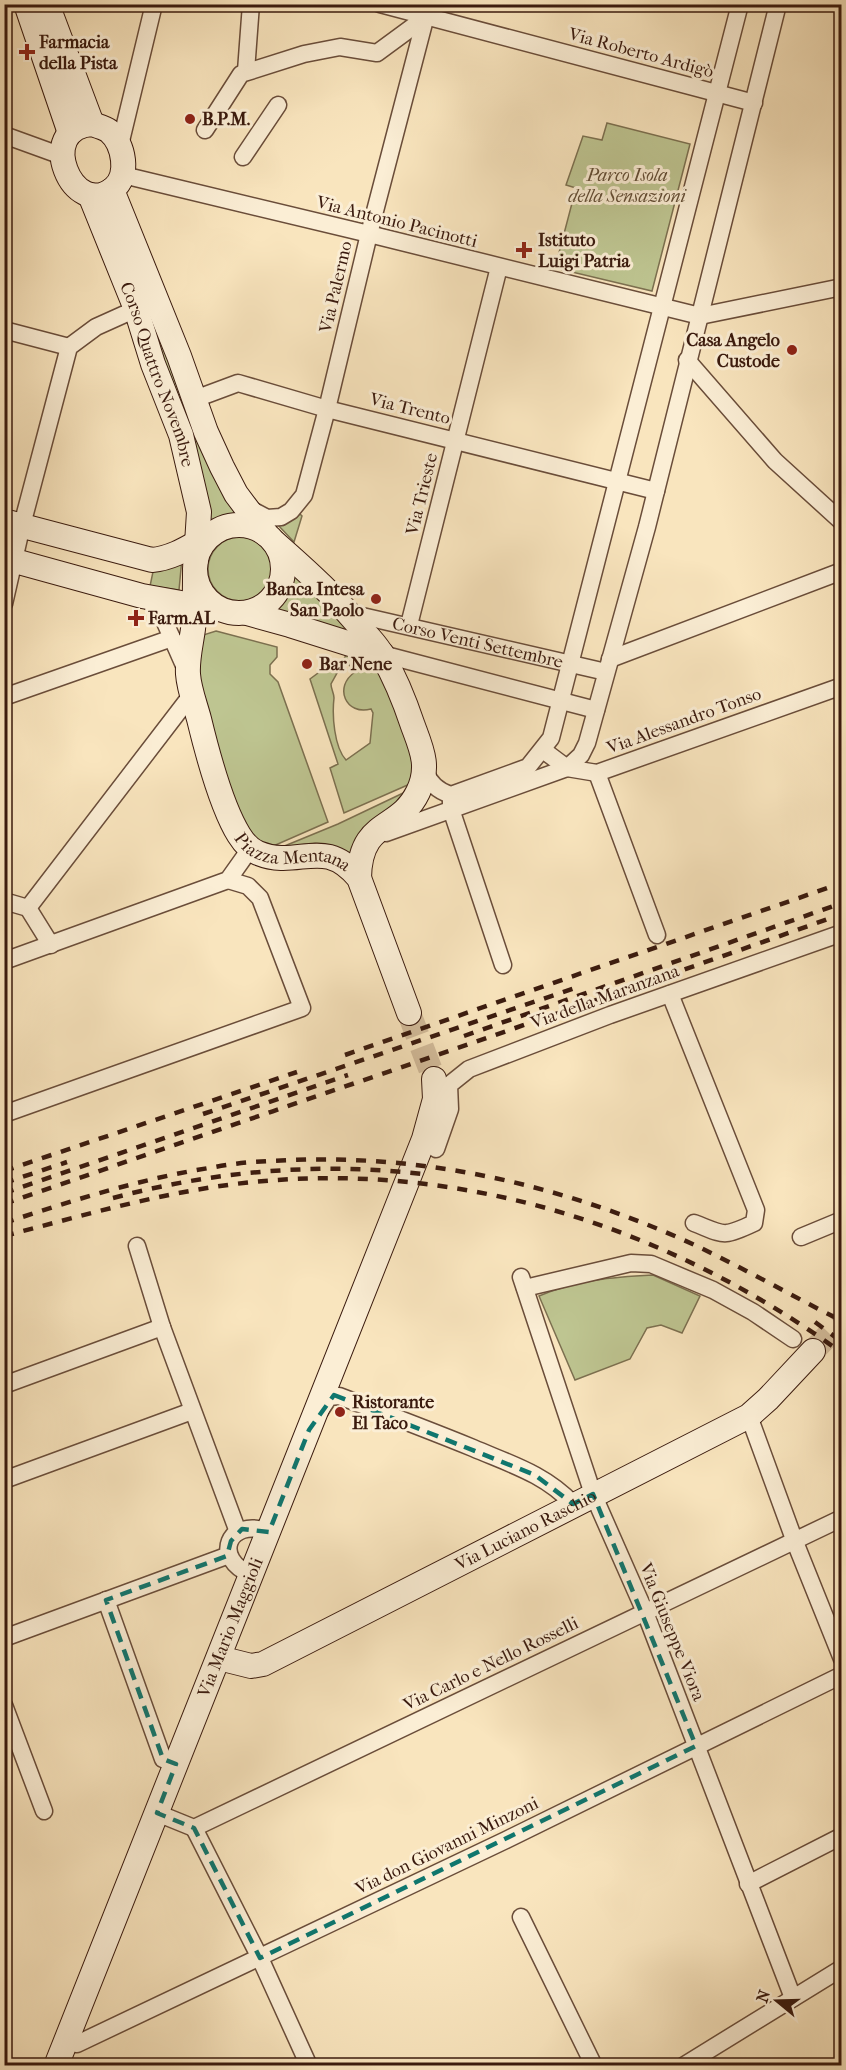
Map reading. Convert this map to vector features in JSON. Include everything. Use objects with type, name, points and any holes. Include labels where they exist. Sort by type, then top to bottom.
[{"type":"street","points":[[26,4],[81,129]]},
{"type":"street","points":[[47,4],[81,129]]},
{"type":"street","points":[[120,145],[154,4]]},
{"type":"street","points":[[246,71],[251,4]]},
{"type":"street","name":"Via Roberto Ardigò","points":[[380,4],[428,11],[754,104]]},
{"type":"street","points":[[409,1013],[360,868],[368,845],[382,835],[528,767],[551,738],[740,4]]},
{"type":"street","points":[[451,802],[567,768],[577,760],[590,735],[656,491],[778,4]]},
{"type":"street","points":[[205,130],[241,74],[246,71],[304,54],[340,47],[377,53],[428,11]]},
{"type":"street","name":"Via Palermo","points":[[236,494],[251,509],[267,518],[281,517],[291,511],[304,495],[369,234],[428,11]]},
{"type":"street","points":[[243,157],[278,105]]},
{"type":"street","points":[[4,135],[62,156],[63,144],[81,129],[109,131],[120,145]]},
{"type":"street","name":"Corso Quattro Novembre","points":[[120,145],[123,162],[108,187],[136,309],[153,364],[181,435],[191,472],[199,512],[196,559]]},
{"type":"street","name":"Corso Quattro Novembre","points":[[62,156],[70,180],[79,189],[108,187]]},
{"type":"street","name":"Corso Quattro Novembre","points":[[108,187],[210,441],[236,494],[271,538]]},
{"type":"street","name":"Via Antonio Pacinotti","points":[[108,187],[369,234],[700,316]]},
{"type":"street","name":"Via Trieste","points":[[409,625],[499,267]]},
{"type":"street","points":[[700,316],[842,287]]},
{"type":"street","points":[[4,604],[13,523],[69,347],[96,327],[136,309]]},
{"type":"street","points":[[4,330],[69,347]]},
{"type":"street","points":[[687,360],[776,461],[842,522]]},
{"type":"street","name":"Via Trento","points":[[195,399],[238,383],[327,409],[656,491]]},
{"type":"street","points":[[13,523],[152,560],[172,556],[196,559]]},
{"type":"street","points":[[271,538],[283,561],[283,573],[280,585],[267,603],[255,610],[236,612],[206,598],[199,587],[196,559],[217,531],[228,526],[240,525],[256,528],[271,538],[350,613],[382,654],[406,706],[424,757],[425,770],[429,779],[451,802],[503,964]]},
{"type":"street","points":[[10,559],[149,598],[236,612],[290,625],[382,654]]},
{"type":"street","name":"Piazza Mentana","points":[[190,685],[196,559]]},
{"type":"street","points":[[608,666],[842,571]]},
{"type":"street","name":"Piazza Mentana","points":[[149,598],[150,602],[160,611],[172,638],[190,685],[211,762],[229,813],[238,834],[250,849],[267,856],[286,858],[308,855],[328,856],[360,868],[368,840],[383,825],[401,813],[414,799],[422,783],[425,770]]},
{"type":"street","name":"Corso Venti Settembre","points":[[350,613],[571,664],[608,666]]},
{"type":"street","points":[[4,697],[172,638]]},
{"type":"street","name":"Corso Venti Settembre","points":[[382,654],[597,710]]},
{"type":"street","points":[[28,908],[190,685]]},
{"type":"street","name":"Via Alessandro Tonso","points":[[543,750],[567,768],[597,773],[842,686]]},
{"type":"street","points":[[597,773],[657,935]]},
{"type":"street","points":[[4,961],[228,880],[250,849]]},
{"type":"street","points":[[4,1114],[302,1008],[260,898],[248,886],[228,880]]},
{"type":"street","points":[[4,901],[28,908],[51,945]]},
{"type":"street","name":"Via della Maranzana","points":[[436,1149],[450,1109],[449,1085],[463,1073],[610,1015],[842,933]]},
{"type":"street","points":[[670,994],[756,1210],[754,1223],[730,1235],[694,1223]]},
{"type":"street","name":"Via Mario Maggioli","points":[[56,2066],[405,1189],[432,1118],[435,1099],[434,1079]]},
{"type":"street","points":[[801,1238],[842,1220]]},
{"type":"street","points":[[137,1246],[162,1327],[238,1532]]},
{"type":"street","name":"Via Giuseppe Viora","points":[[793,1998],[645,1612],[583,1499],[523,1282],[631,1263],[651,1264],[713,1290],[753,1312],[803,1345]]},
{"type":"street","points":[[4,1384],[162,1327]]},
{"type":"street","name":"Via Luciano Raschio","points":[[219,1658],[251,1666],[263,1664],[749,1416],[768,1399],[803,1345]]},
{"type":"street","points":[[309,1430],[327,1400],[331,1396],[339,1396],[527,1471],[583,1499]]},
{"type":"street","points":[[4,1480],[192,1411]]},
{"type":"street","points":[[749,1416],[795,1542],[842,1659]]},
{"type":"street","name":"Via Carlo e Nello Rosselli","points":[[194,1828],[842,1518]]},
{"type":"street","points":[[252,1575],[237,1568],[229,1555],[231,1540],[238,1532],[249,1527],[257,1527],[269,1532]]},
{"type":"street","points":[[4,1638],[229,1555]]},
{"type":"street","points":[[106,1600],[163,1759],[176,1764]]},
{"type":"street","name":"Via don Giovanni Minzoni","points":[[66,2040],[77,2044],[260,1958],[842,1675]]},
{"type":"street","points":[[4,1705],[44,1811]]},
{"type":"street","points":[[157,1814],[194,1828],[260,1958],[309,2066]]},
{"type":"street","points":[[748,1884],[842,1836]]},
{"type":"street","points":[[521,1917],[594,2066]]},
{"type":"street","points":[[683,2066],[842,1968]]},
{"type":"highlighted area","points":[[334,1395],[535,1475],[573,1504],[593,1494],[696,1746],[260,1958],[194,1828],[157,1813],[176,1764],[163,1759],[106,1600],[227,1556],[231,1541],[242,1529],[269,1532],[309,1430]]},
{"type":"green space","name":"Parco Isola della Sensazioni","points":[[607,123],[690,144],[652,291],[555,268],[576,188],[566,185],[583,136],[602,140]]},
{"type":"green space","points":[[149,320],[154,321],[210,469],[236,515],[221,518],[207,525]]},
{"type":"green space","points":[[300,514],[302,516],[294,542],[278,525]]},
{"type":"green space","points":[[234,537],[246,537],[263,546],[270,557],[272,569],[270,581],[263,592],[246,601],[234,601],[222,596],[213,587],[208,575],[208,563],[213,551],[222,542]]},
{"type":"green space","points":[[182,558],[179,590],[150,586],[154,567]]},
{"type":"green space","points":[[293,571],[358,638],[273,611],[287,593]]},
{"type":"green space","points":[[216,631],[277,647],[277,657],[270,665],[270,674],[278,682],[328,822],[262,851],[252,847],[190,675],[200,636]]},
{"type":"green space","points":[[346,655],[371,664],[384,676],[419,780],[344,813],[330,768],[338,764],[310,679],[318,673],[322,666],[337,673],[331,684],[334,696],[334,722],[336,739],[346,760],[370,743],[373,713],[371,709],[355,708],[345,699],[345,685],[348,678],[355,672],[344,659]]},
{"type":"green space","points":[[420,785],[360,858],[265,854],[338,824]]},
{"type":"green space","points":[[653,1275],[700,1296],[682,1333],[661,1325],[647,1328],[630,1359],[575,1380],[539,1296],[567,1286],[595,1280]]},
{"type":"tunnel","points":[[409,1013],[434,1079]]},
{"type":"tunnel","points":[[813,1351],[842,1321]]},
{"type":"railway","points":[[345,1055],[842,883]]},
{"type":"railway","points":[[464,1036],[842,903]]},
{"type":"railway","points":[[4,1204],[842,914]]},
{"type":"railway","points":[[203,1114],[581,986]]},
{"type":"railway","points":[[4,1171],[297,1072]]},
{"type":"railway","points":[[4,1193],[348,1075]]},
{"type":"railway","points":[[4,1223],[135,1183],[234,1164],[282,1160],[340,1160],[435,1167],[528,1186],[573,1199],[663,1231],[709,1252],[842,1321]]},
{"type":"railway","points":[[4,1183],[67,1162]]},
{"type":"railway","points":[[113,1198],[189,1181],[267,1171],[344,1169],[422,1174]]},
{"type":"railway","points":[[4,1236],[147,1200],[235,1184],[316,1178],[397,1181],[476,1192],[554,1210],[630,1236],[704,1269],[774,1308],[842,1353]]},
{"type":"railway","points":[[815,1322],[842,1342]]},
{"type":"place","name":"Farmacia della Pista","points":[[27,52]]},
{"type":"place","name":"B.P.M.","points":[[190,119]]},
{"type":"place","name":"Istituto Luigi Patria","points":[[524,250]]},
{"type":"place","name":"Casa Angelo Custode","points":[[792,350]]},
{"type":"place","name":"Banca Intesa San Paolo","points":[[376,599]]},
{"type":"place","name":"Farm.AL","points":[[136,618]]},
{"type":"place","name":"Bar Nene","points":[[307,664]]},
{"type":"place","name":"Ristorante El Taco","points":[[340,1412]]}]
